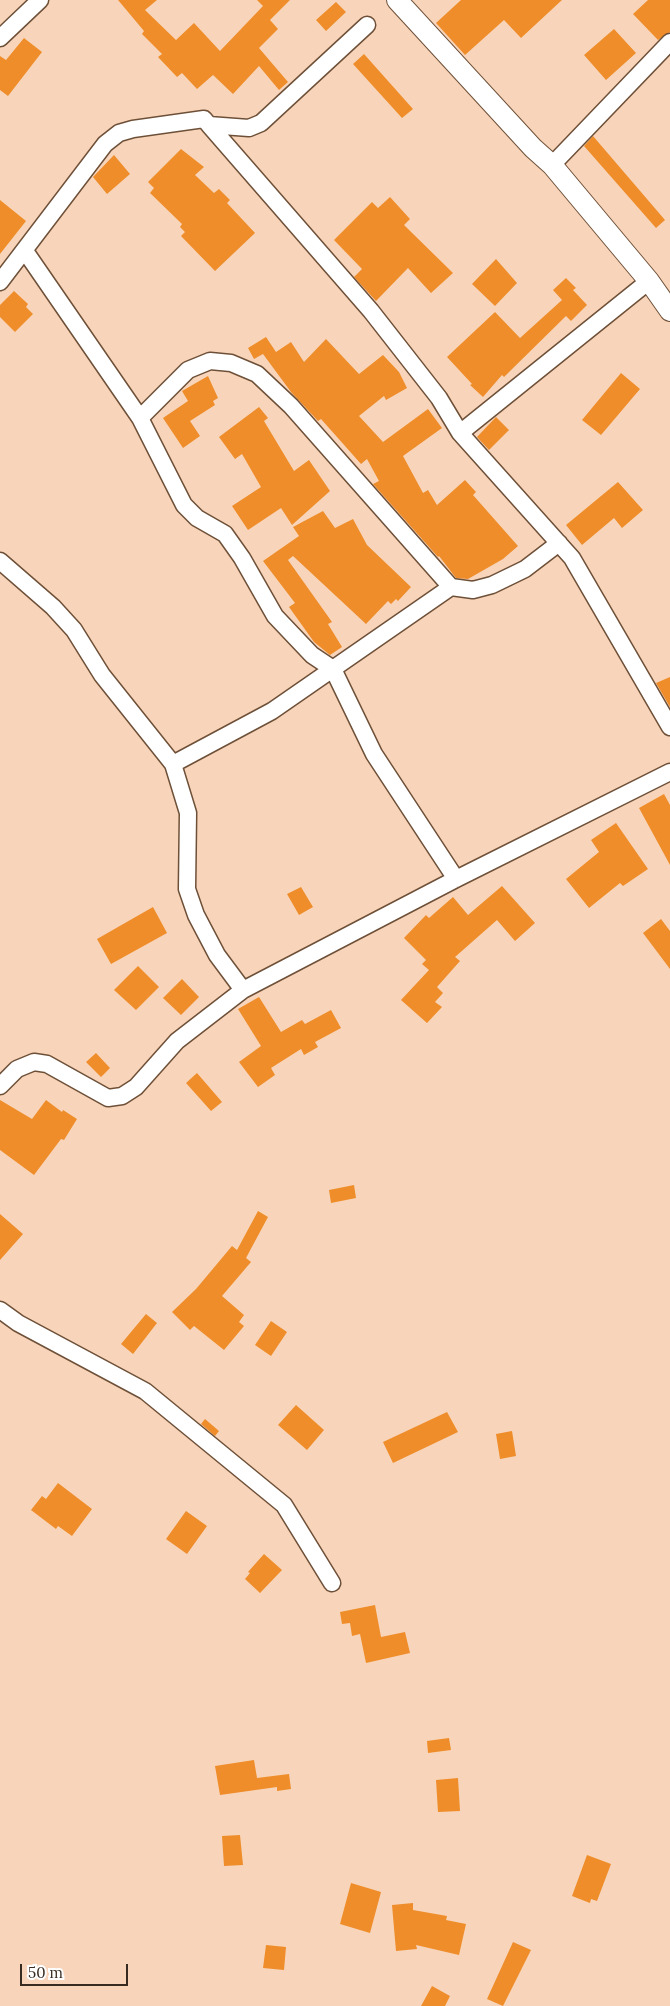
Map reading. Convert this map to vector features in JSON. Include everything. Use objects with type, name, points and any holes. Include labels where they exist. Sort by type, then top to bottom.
[{"type":"main road","points":[[397,0],[533,148],[552,164],[649,281],[670,311]]},
{"type":"street","points":[[0,38],[40,0]]},
{"type":"street","points":[[209,125],[249,128],[261,122],[367,25]]},
{"type":"street","points":[[552,164],[670,42]]},
{"type":"street","points":[[0,282],[105,144],[119,133],[133,128],[204,119],[371,311],[439,398],[460,433],[572,558],[670,727]]},
{"type":"street","points":[[25,251],[140,418],[184,505],[197,518],[225,534],[242,558],[275,616],[312,654],[333,669],[374,754],[456,879]]},
{"type":"street","points":[[460,433],[649,281]]},
{"type":"street","points":[[140,418],[188,370],[210,361],[231,363],[257,374],[291,406],[451,587],[473,590],[492,585],[525,568],[559,543]]},
{"type":"street","points":[[0,561],[53,607],[74,630],[102,675],[174,764],[188,813],[187,889],[196,915],[217,955],[243,990]]},
{"type":"street","points":[[174,764],[272,711],[451,587]]},
{"type":"street","points":[[0,1086],[17,1069],[34,1062],[48,1064],[108,1098],[122,1096],[136,1087],[177,1041],[243,990],[456,879],[670,772]]},
{"type":"street","points":[[0,1310],[18,1323],[145,1391],[284,1505],[332,1583]]},
{"type":"building","points":[[118,0],[157,0],[145,10],[176,40],[194,23],[220,51],[263,6],[257,0],[290,0],[270,20],[278,29],[259,48],[288,82],[279,90],[259,66],[233,94],[213,75],[197,89],[182,73],[177,77],[158,57],[162,54],[142,34],[144,31]]},
{"type":"building","points":[[461,0],[562,0],[521,38],[504,20],[465,55],[436,23]]},
{"type":"building","points":[[648,0],[670,0],[670,32],[658,40],[633,14]]},
{"type":"building","points":[[336,2],[346,12],[326,31],[316,20]]},
{"type":"building","points":[[614,29],[636,53],[606,80],[584,55]]},
{"type":"building","points":[[24,38],[42,52],[8,96],[0,90],[0,56],[6,60]]},
{"type":"building","points":[[364,54],[413,109],[402,118],[353,64]]},
{"type":"building","points":[[593,136],[665,220],[656,228],[584,146]]},
{"type":"building","points":[[181,149],[204,167],[195,175],[214,193],[219,189],[230,200],[227,203],[255,233],[215,271],[181,236],[185,232],[180,227],[182,224],[150,193],[154,188],[148,182]]},
{"type":"building","points":[[114,155],[130,174],[107,194],[93,177]]},
{"type":"building","points":[[390,197],[410,219],[404,225],[453,273],[431,293],[408,268],[376,301],[354,277],[362,269],[334,240],[372,202],[378,208]]},
{"type":"building","points":[[0,200],[26,221],[0,254]]},
{"type":"building","points":[[496,259],[517,283],[495,306],[472,284]]},
{"type":"building","points":[[566,278],[576,288],[573,290],[587,305],[571,321],[566,316],[504,377],[502,375],[483,397],[470,385],[472,384],[447,357],[495,312],[520,338],[562,300],[553,290]]},
{"type":"building","points":[[14,291],[28,304],[26,307],[33,314],[15,332],[0,317],[0,305]]},
{"type":"building","points":[[266,337],[276,352],[291,342],[304,362],[326,339],[359,374],[383,355],[399,372],[407,388],[386,400],[384,396],[359,416],[383,442],[428,409],[442,428],[403,456],[423,493],[428,490],[437,505],[465,480],[476,492],[473,495],[518,546],[503,559],[468,579],[456,578],[439,556],[373,484],[379,481],[367,459],[361,464],[321,419],[318,421],[291,392],[263,354],[254,359],[248,348]]},
{"type":"building","points":[[621,373],[640,389],[601,435],[582,420]]},
{"type":"building","points":[[208,376],[218,398],[213,401],[215,405],[190,421],[200,436],[183,448],[163,418],[188,401],[182,391]]},
{"type":"building","points":[[259,407],[268,418],[264,421],[294,471],[309,460],[330,491],[292,525],[281,508],[248,530],[232,506],[261,487],[242,454],[235,459],[219,437]]},
{"type":"building","points":[[496,417],[509,430],[489,450],[477,437]]},
{"type":"building","points":[[618,482],[643,510],[622,528],[614,518],[582,545],[566,525]]},
{"type":"building","points":[[323,511],[335,528],[353,519],[367,545],[411,587],[398,601],[396,599],[391,604],[388,601],[366,624],[293,556],[288,560],[332,622],[328,624],[342,647],[330,655],[314,642],[289,607],[295,603],[263,561],[299,536],[293,527]]},
{"type":"building","points":[[670,677],[670,707],[656,683]]},
{"type":"building","points":[[664,794],[670,805],[670,865],[639,808]]},
{"type":"building","points":[[616,823],[648,869],[623,886],[620,883],[589,908],[566,879],[599,852],[591,840]]},
{"type":"building","points":[[502,886],[535,923],[515,941],[497,920],[455,957],[460,961],[437,987],[443,993],[435,1002],[442,1007],[427,1023],[401,1000],[429,970],[422,964],[426,960],[404,938],[426,915],[429,918],[453,897],[468,915]]},
{"type":"building","points":[[301,887],[313,907],[299,915],[287,894]]},
{"type":"building","points":[[153,907],[167,933],[111,964],[97,939]]},
{"type":"building","points":[[661,919],[670,931],[670,969],[643,933]]},
{"type":"building","points":[[138,966],[159,987],[136,1010],[114,990]]},
{"type":"building","points":[[182,979],[199,997],[181,1015],[163,998]]},
{"type":"building","points":[[259,997],[281,1032],[302,1020],[305,1024],[331,1010],[341,1028],[315,1042],[318,1047],[304,1055],[301,1049],[271,1068],[275,1075],[258,1087],[239,1062],[261,1046],[238,1009]]},
{"type":"building","points":[[96,1053],[110,1068],[101,1077],[86,1062]]},
{"type":"building","points":[[197,1073],[222,1102],[211,1111],[186,1083]]},
{"type":"building","points":[[0,1100],[32,1119],[46,1100],[62,1112],[63,1110],[77,1119],[64,1140],[61,1139],[34,1175],[0,1150]]},
{"type":"building","points":[[354,1185],[356,1198],[331,1203],[329,1190]]},
{"type":"building","points":[[258,1211],[268,1217],[246,1258],[251,1262],[222,1296],[244,1315],[239,1322],[244,1326],[224,1350],[194,1326],[190,1330],[172,1312],[196,1289],[232,1246],[237,1250]]},
{"type":"building","points":[[0,1214],[23,1234],[0,1260]]},
{"type":"building","points":[[146,1314],[157,1323],[133,1354],[121,1344]]},
{"type":"building","points":[[271,1321],[287,1332],[271,1356],[255,1345]]},
{"type":"building","points":[[296,1405],[324,1430],[307,1450],[278,1425]]},
{"type":"building","points":[[447,1412],[458,1432],[393,1463],[383,1442]]},
{"type":"building","points":[[205,1419],[219,1431],[215,1436],[201,1424]]},
{"type":"building","points":[[512,1431],[516,1456],[500,1459],[496,1434]]},
{"type":"building","points":[[58,1483],[92,1509],[72,1536],[58,1526],[56,1529],[31,1510],[42,1496],[46,1499]]},
{"type":"building","points":[[186,1511],[207,1526],[187,1554],[166,1539]]},
{"type":"building","points":[[264,1554],[282,1570],[260,1593],[245,1579],[250,1573],[248,1572]]},
{"type":"building","points":[[375,1605],[381,1637],[405,1632],[410,1653],[366,1663],[360,1634],[352,1636],[350,1623],[342,1624],[340,1612]]},
{"type":"building","points":[[449,1738],[451,1750],[428,1753],[427,1741]]},
{"type":"building","points":[[254,1760],[257,1778],[289,1774],[291,1789],[277,1791],[277,1787],[220,1795],[215,1766]]},
{"type":"building","points":[[458,1778],[460,1811],[438,1812],[436,1780]]},
{"type":"building","points":[[240,1835],[243,1865],[224,1866],[222,1836]]},
{"type":"building","points":[[587,1855],[611,1864],[597,1901],[591,1899],[590,1903],[572,1896]]},
{"type":"building","points":[[351,1883],[381,1892],[370,1933],[340,1924]]},
{"type":"building","points":[[413,1903],[413,1910],[447,1916],[446,1920],[466,1924],[459,1955],[416,1945],[417,1949],[396,1951],[392,1905]]},
{"type":"building","points":[[513,1942],[531,1950],[503,2006],[487,1999]]},
{"type":"building","points":[[266,1945],[286,1947],[284,1970],[263,1968]]},
{"type":"building","points":[[432,1986],[450,1996],[445,2006],[421,2006]]}]
